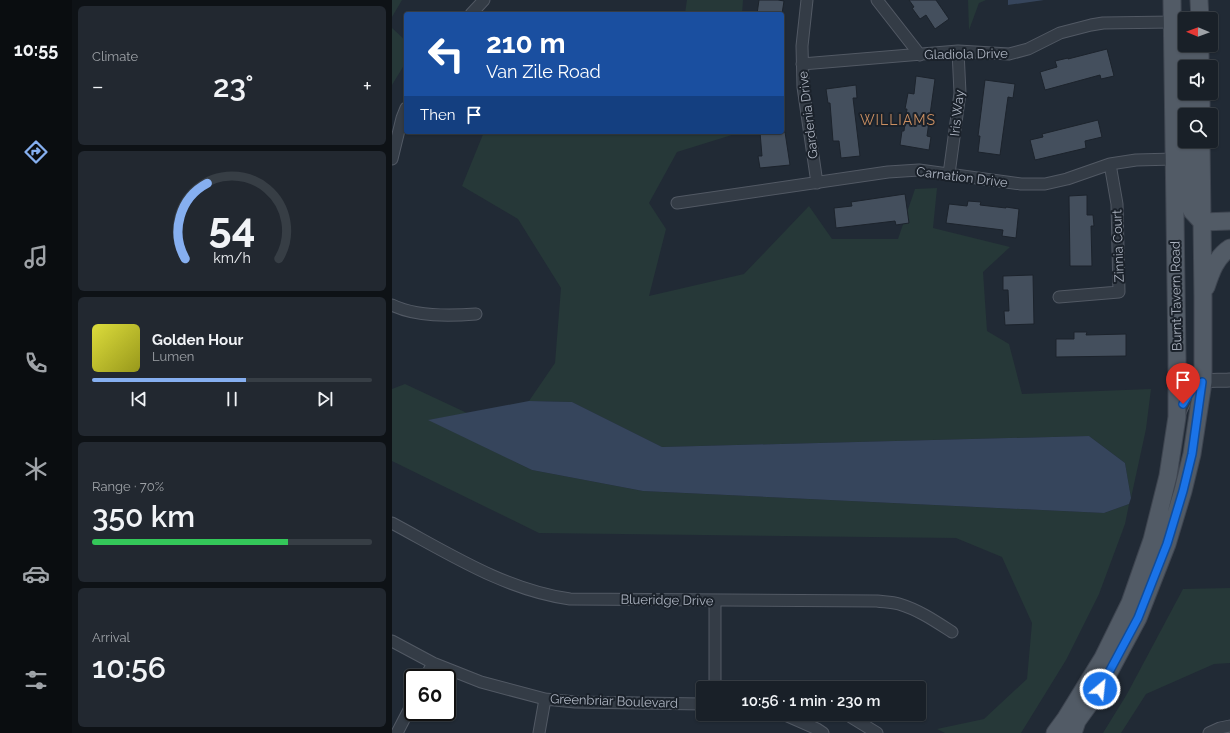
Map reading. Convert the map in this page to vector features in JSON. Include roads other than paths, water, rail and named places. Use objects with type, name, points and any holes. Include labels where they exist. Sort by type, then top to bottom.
[{"type":"main road","points":[[1199,0],[1200,12]]},
{"type":"main road","points":[[1172,11],[1186,60]]},
{"type":"main road","name":"Burnt Tavern Road","points":[[1055,733],[1103,658],[1130,603],[1152,540],[1168,476],[1177,417],[1172,11]]},
{"type":"main road","points":[[1188,148],[1188,198],[1192,211],[1202,222],[1230,221]]},
{"type":"main road","name":"Burnt Tavern Road","points":[[1073,729],[1100,689],[1138,618],[1167,544],[1183,491],[1192,454],[1202,382],[1203,297],[1201,148]]},
{"type":"main road","points":[[1203,297],[1213,268],[1224,252],[1230,248]]},
{"type":"street","points":[[473,12],[484,0]]},
{"type":"street","name":"Gardenia Drive","points":[[807,0],[802,46],[803,87],[817,183]]},
{"type":"street","points":[[877,0],[920,55]]},
{"type":"street","name":"Gladiola Drive","points":[[802,64],[958,51],[1009,54],[1028,49],[1060,33],[1091,24],[1172,11]]},
{"type":"street","name":"Iris Way","points":[[949,174],[960,93],[958,51]]},
{"type":"street","points":[[393,153],[404,113]]},
{"type":"street","name":"Carnation Drive","points":[[677,203],[888,172],[919,170],[1021,184],[1045,184],[1067,179],[1110,164],[1136,160],[1174,159]]},
{"type":"street","name":"Zinnia Court","points":[[1059,297],[1119,292],[1117,204],[1110,164]]},
{"type":"street","points":[[392,305],[402,310],[452,316],[476,314]]},
{"type":"street","points":[[1177,417],[1192,389],[1202,382],[1230,380]]},
{"type":"street","name":"Blueridge Drive","points":[[392,523],[491,576],[556,597],[570,599],[877,601],[912,608],[952,632]]},
{"type":"street","points":[[715,681],[716,600]]},
{"type":"street","name":"Greenbriar Boulevard","points":[[392,641],[433,663],[480,682],[545,699],[575,702],[696,704]]},
{"type":"street","points":[[430,669],[433,663]]},
{"type":"street","points":[[540,733],[545,699]]},
{"type":"street","points":[[397,733],[404,719]]},
{"type":"street","points":[[799,721],[823,733]]},
{"type":"street","points":[[857,721],[877,733]]},
{"type":"street","points":[[1209,733],[1220,728],[1230,726]]},
{"type":"water","points":[[1008,0],[1044,0],[1008,5]]},
{"type":"water","points":[[529,401],[572,402],[662,447],[1089,436],[1125,463],[1131,498],[1129,504],[1104,513],[643,491],[532,470],[428,420]]},
{"type":"district","name":"WILLIAMS","points":[[898,120]]}]
